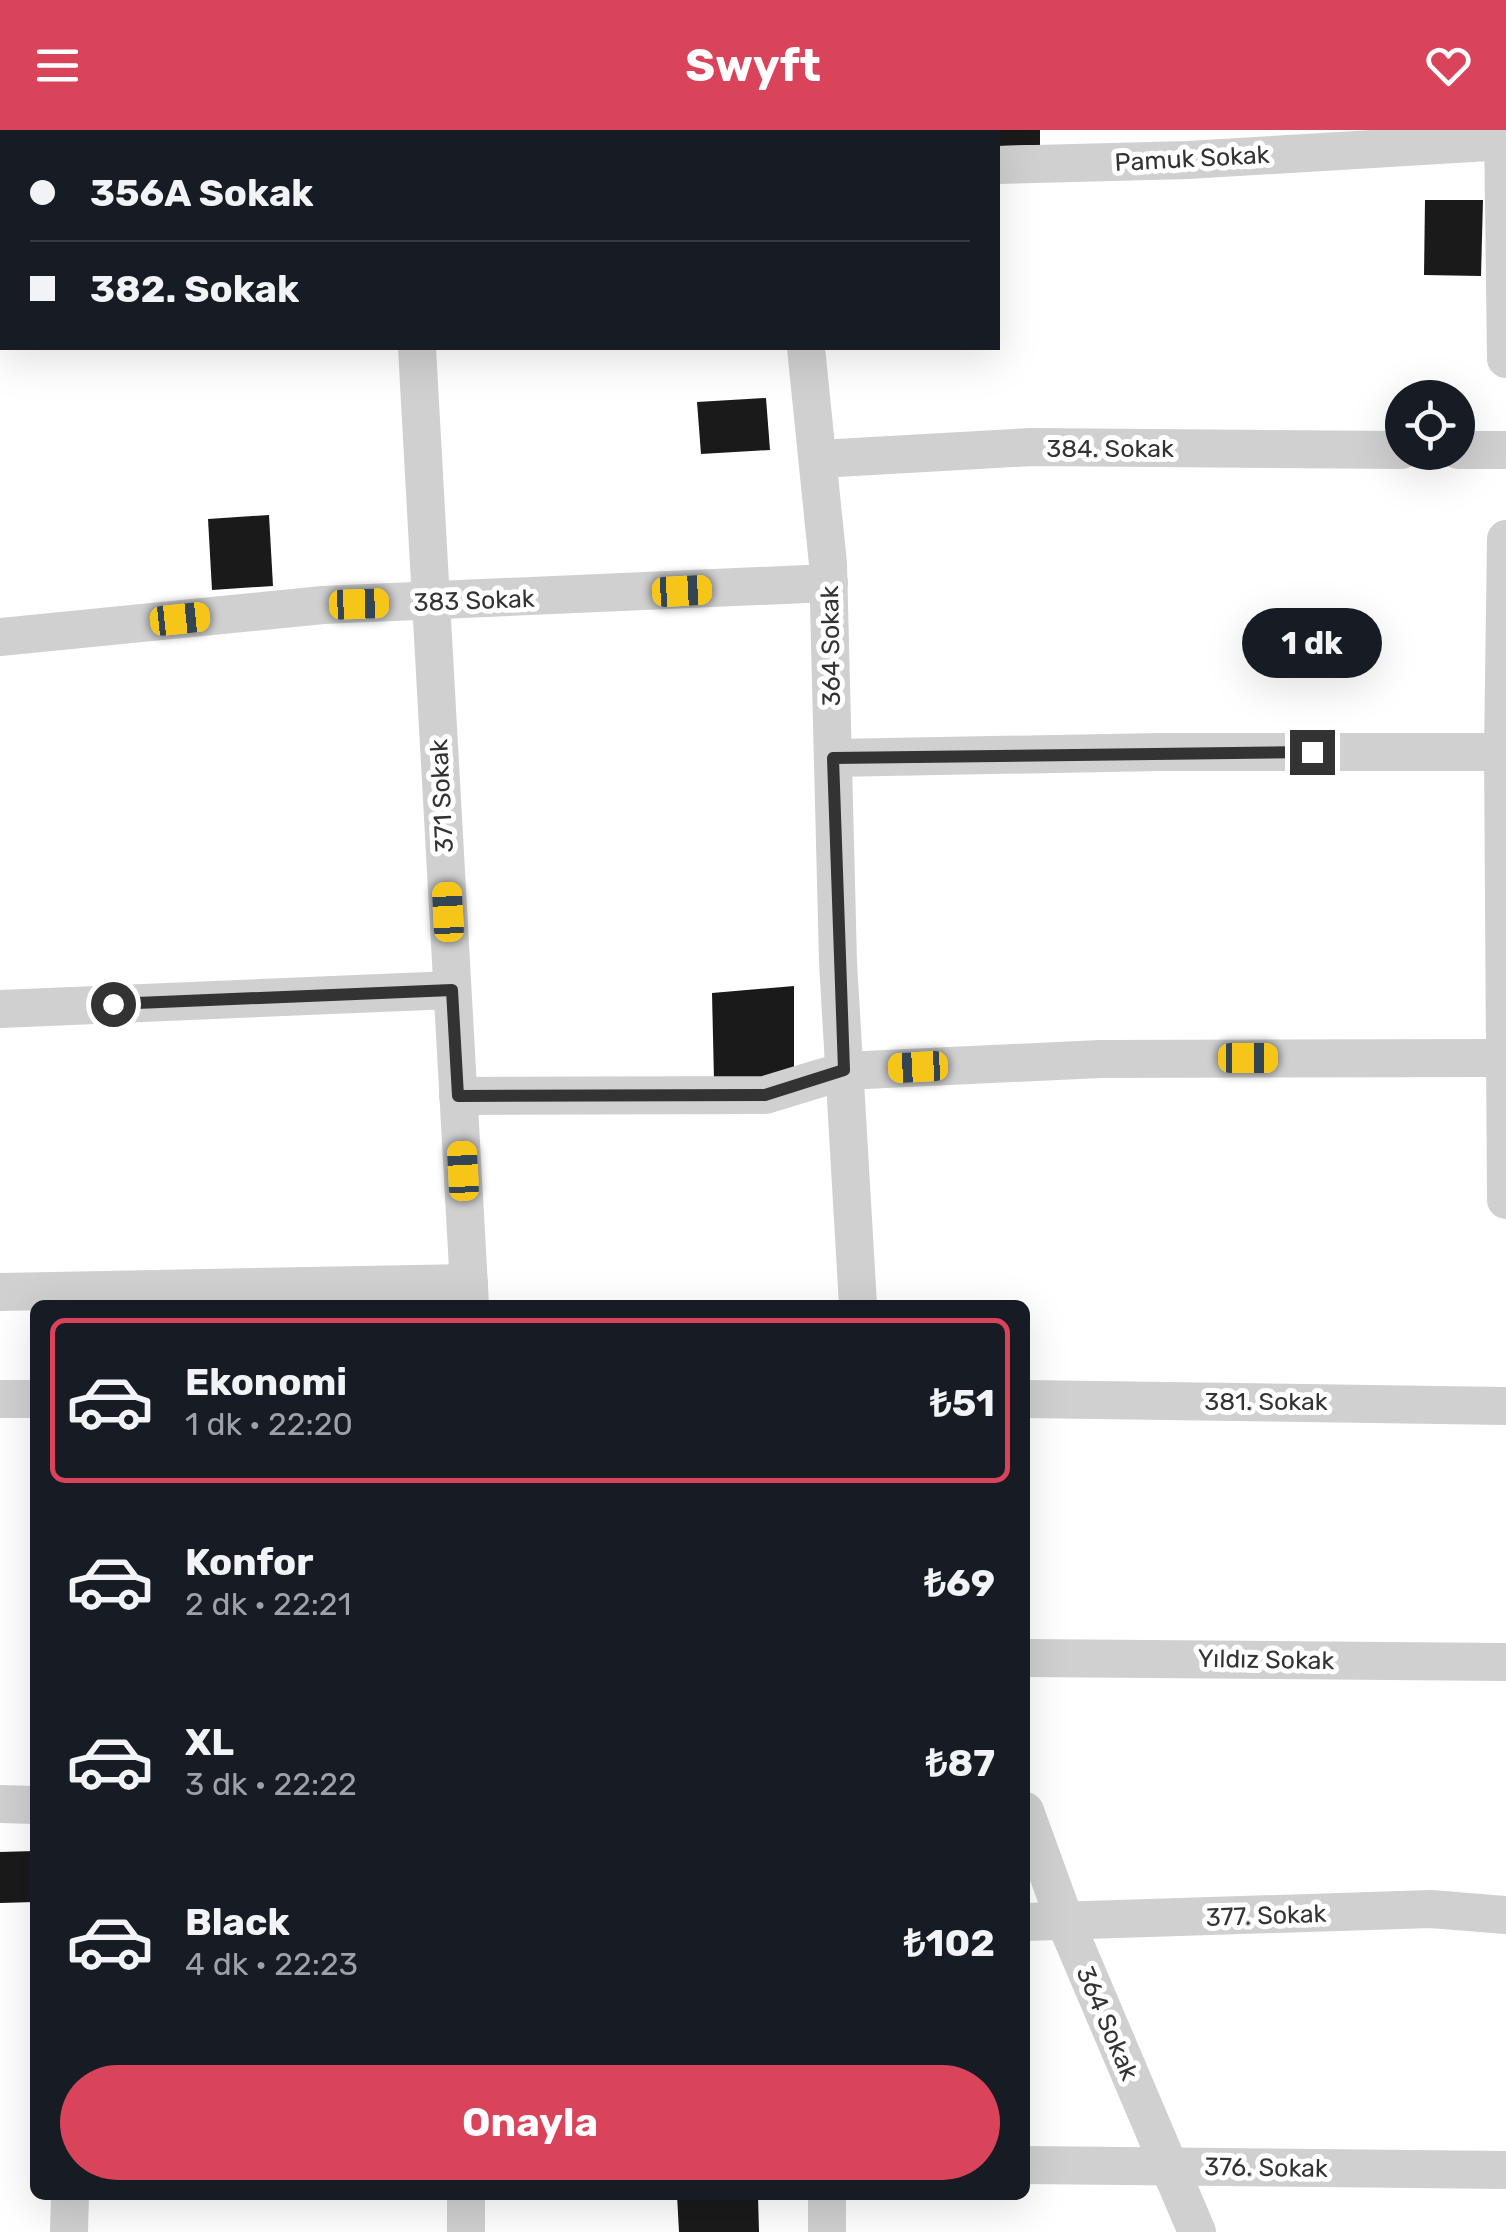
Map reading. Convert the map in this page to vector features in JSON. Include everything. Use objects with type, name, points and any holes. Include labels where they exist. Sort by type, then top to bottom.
[{"type":"street","name":"Pamuk Sokak","points":[[1000,165],[1188,160],[1504,137]]},
{"type":"street","points":[[1504,137],[1506,358]]},
{"type":"street","name":"371 Sokak","points":[[417,350],[470,1294]]},
{"type":"street","name":"364 Sokak","points":[[806,350],[829,583],[844,1070],[858,1300]]},
{"type":"street","name":"384. Sokak","points":[[819,458],[1032,448],[1385,450]]},
{"type":"street","points":[[1475,450],[1506,450]]},
{"type":"street","points":[[1506,539],[1506,1200]]},
{"type":"street","name":"383 Sokak","points":[[0,637],[323,605],[829,583]]},
{"type":"street","points":[[833,758],[1160,752],[1504,752]]},
{"type":"street","points":[[0,1009],[452,990]]},
{"type":"street","points":[[458,1096],[765,1095],[844,1070],[1100,1059],[1506,1058]]},
{"type":"street","points":[[0,1292],[470,1294]]},
{"type":"street","points":[[0,1400],[30,1399]]},
{"type":"street","name":"381. Sokak","points":[[1030,1399],[1506,1406]]},
{"type":"street","name":"Yıldız Sokak","points":[[1030,1658],[1506,1662]]},
{"type":"street","points":[[0,1804],[30,1805]]},
{"type":"street","name":"364 Sokak","points":[[1030,1825],[1065,1921],[1197,2232]]},
{"type":"street","name":"377. Sokak","points":[[1030,1922],[1430,1909],[1506,1915]]},
{"type":"street","name":"376. Sokak","points":[[1030,2165],[1506,2170]]},
{"type":"street","points":[[69,2232],[70,2200]]},
{"type":"street","points":[[466,2200],[466,2232]]},
{"type":"street","points":[[827,2200],[827,2232]]},
{"type":"building","points":[[1000,130],[1040,130],[1040,145],[1000,146]]},
{"type":"building","points":[[1425,200],[1483,200],[1481,276],[1424,275]]},
{"type":"building","points":[[766,398],[770,450],[701,454],[697,402]]},
{"type":"building","points":[[269,515],[273,586],[212,590],[208,519]]},
{"type":"building","points":[[794,986],[794,1067],[783,1076],[714,1080],[712,993]]},
{"type":"building","points":[[30,1851],[30,1902],[0,1903],[0,1852]]},
{"type":"building","points":[[677,2200],[758,2200],[759,2232],[679,2232]]},
{"type":"route","points":[[113,1004],[452,990],[458,1096],[765,1095],[844,1070],[833,758],[1312,752]]}]
